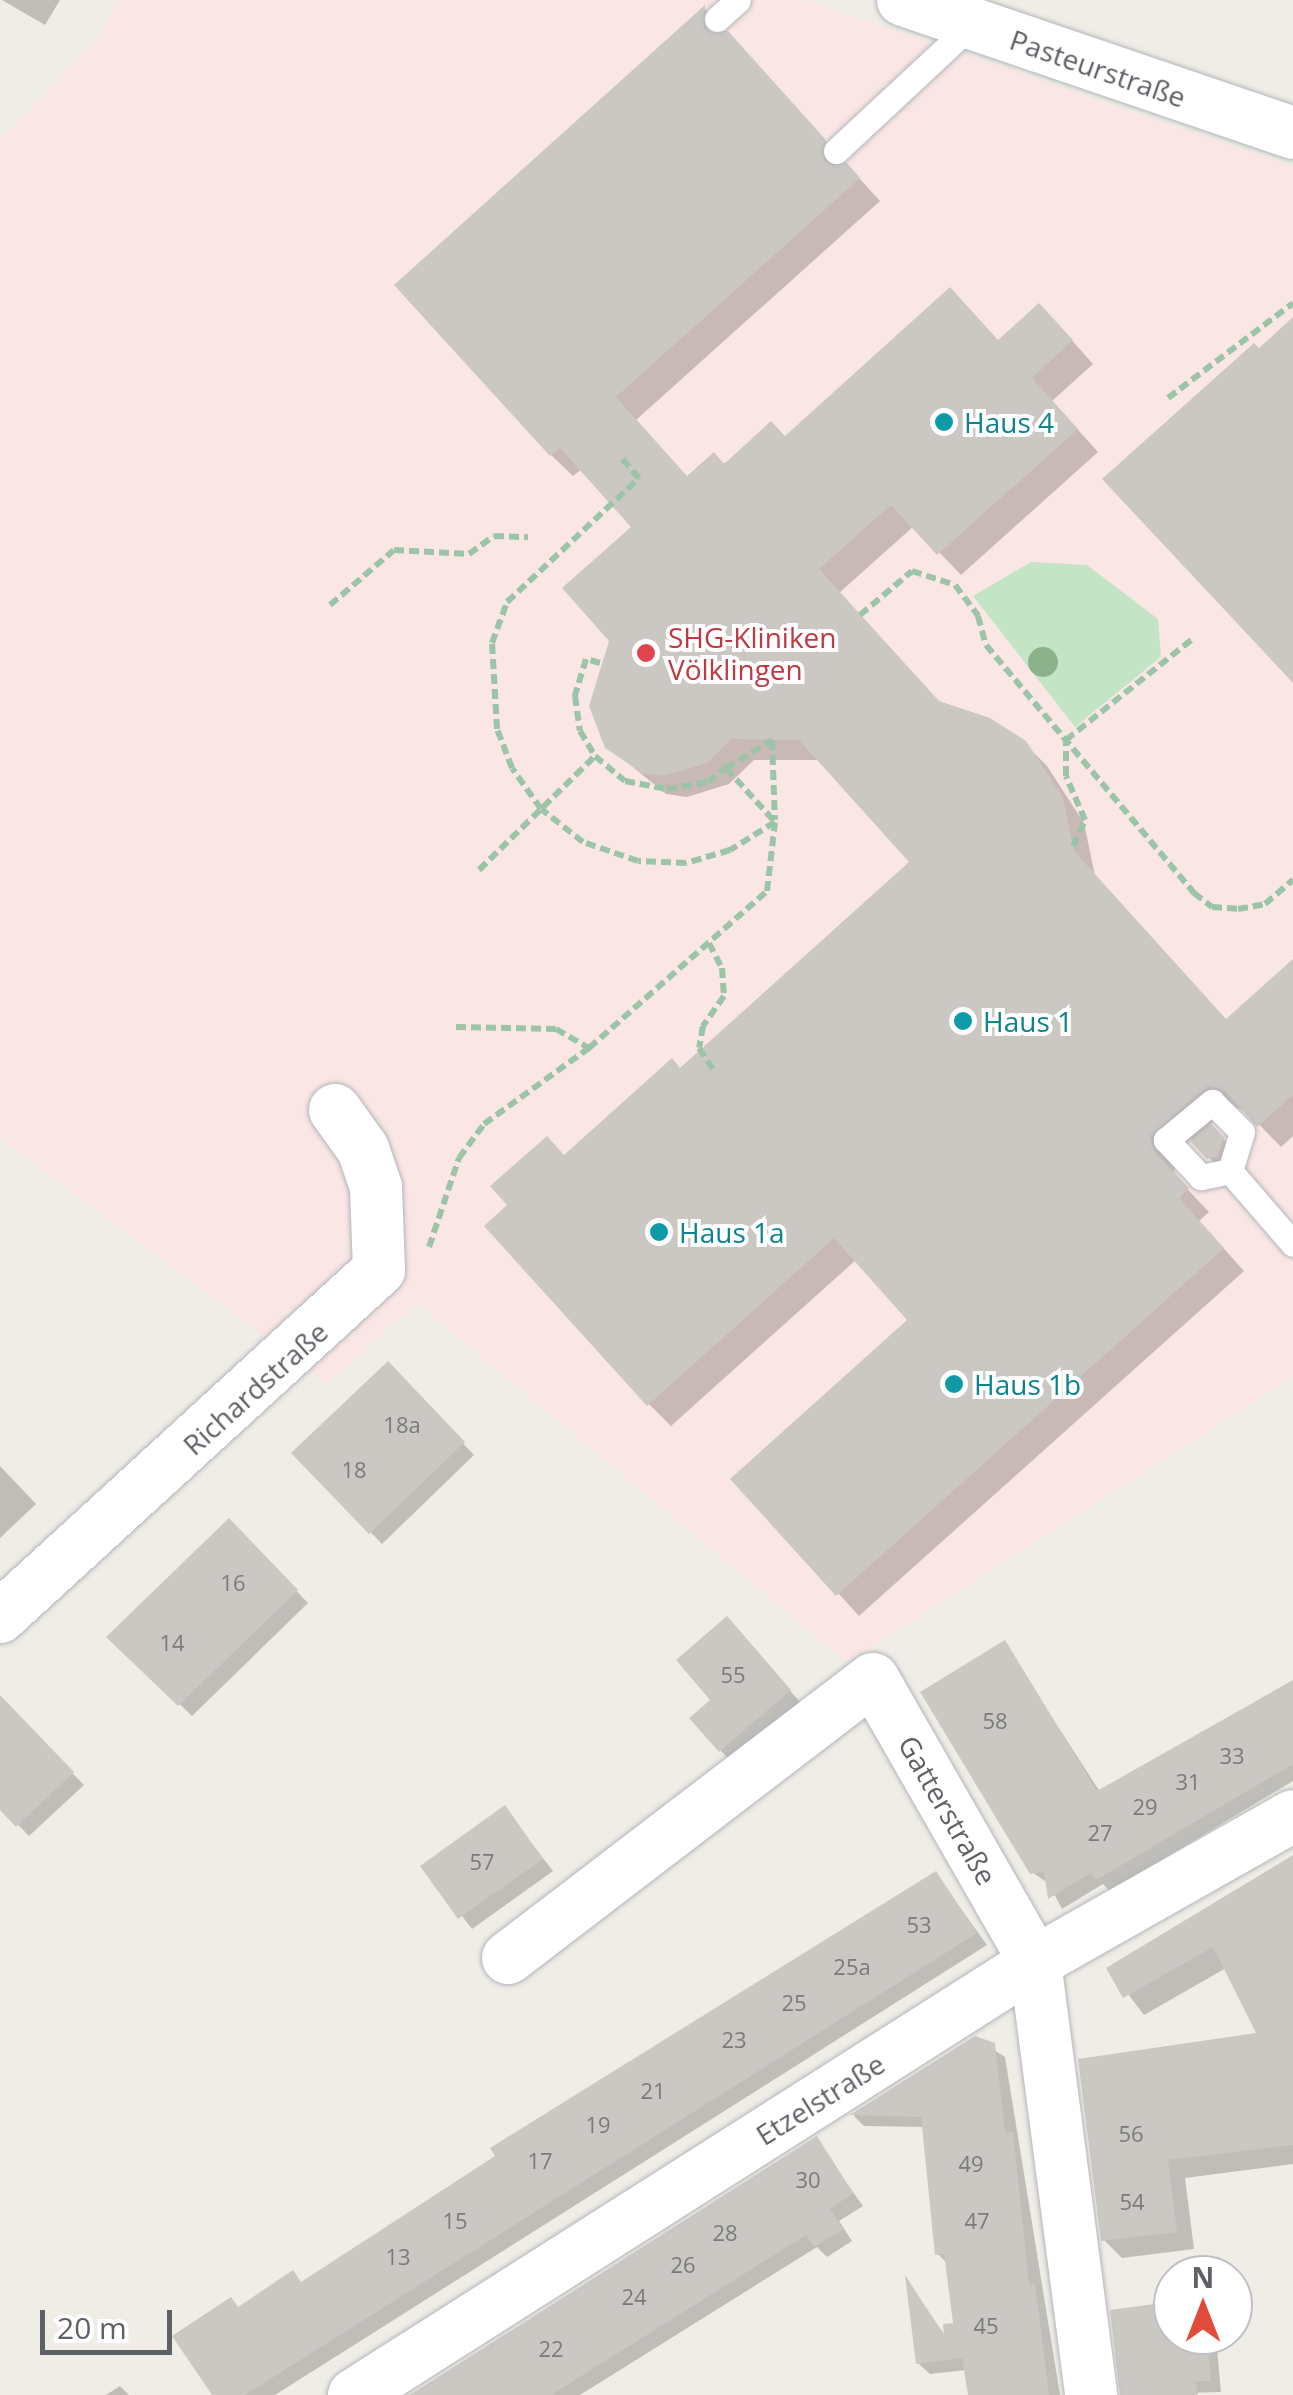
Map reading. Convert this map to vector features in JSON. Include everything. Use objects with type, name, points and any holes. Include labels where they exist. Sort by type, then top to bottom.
[{"type":"street","name":"Pasteurstraße","points":[[904,0],[975,12],[1293,133]]},
{"type":"street","name":"Richardstraße","points":[[0,1617],[379,1270],[376,1187],[363,1149],[335,1110]]},
{"type":"street","name":"Gatterstraße","points":[[508,1958],[873,1678],[1035,1962],[1091,2395]]},
{"type":"street","name":"Etzelstraße","points":[[354,2395],[1035,1962],[1293,1816]]},
{"type":"lane","points":[[717,19],[738,0]]},
{"type":"lane","points":[[836,151],[975,12]]},
{"type":"lane","points":[[1230,1171],[1293,1244]]},
{"type":"path","points":[[1168,398],[1293,303]]},
{"type":"path","points":[[620,456],[640,478],[526,580],[507,602],[492,644],[497,728],[512,768],[540,809],[583,842],[638,861],[686,863],[730,850],[775,822]]},
{"type":"path","points":[[330,604],[394,550],[470,554],[494,536],[528,537]]},
{"type":"path","points":[[860,615],[912,571],[955,586],[978,616],[986,645],[1212,907],[1265,904],[1293,880]]},
{"type":"path","points":[[1066,740],[1194,638]]},
{"type":"path","points":[[425,1262],[442,1200],[484,1124],[588,1048],[767,891],[775,822],[772,740],[708,782],[667,790],[626,780],[595,756],[580,732],[575,696],[580,678],[586,659],[600,663]]},
{"type":"path","points":[[580,732],[594,728]]},
{"type":"path","points":[[1066,740],[1066,776],[1084,820],[1074,846]]},
{"type":"path","points":[[478,870],[595,756]]},
{"type":"path","points":[[626,780],[632,768]]},
{"type":"path","points":[[726,768],[775,822]]},
{"type":"path","points":[[709,944],[722,968],[724,996],[698,1038],[715,1073]]},
{"type":"path","points":[[456,1027],[556,1028],[588,1048]]},
{"type":"shaded area","name":"SHG-Kliniken Völklingen","points":[[120,0],[807,0],[1293,167],[1293,1377],[847,1663],[417,1303],[327,1384],[0,1139],[0,140],[94,43]]},
{"type":"green space","points":[[1031,562],[1087,565],[1158,619],[1161,657],[1075,727],[973,596]]},
{"type":"building","points":[[705,5],[704,29],[728,31],[825,139],[824,161],[847,163],[860,178],[616,397],[687,476],[714,452],[724,464],[771,421],[785,436],[950,287],[998,340],[1039,303],[1073,340],[1032,378],[1078,429],[937,555],[891,505],[819,569],[939,701],[990,718],[1026,741],[1063,798],[1074,851],[1226,1019],[1293,959],[1293,1095],[1257,1127],[1224,1090],[1208,1086],[1150,1136],[1154,1151],[1189,1188],[1179,1198],[1224,1248],[836,1596],[730,1479],[907,1320],[834,1238],[647,1406],[484,1226],[507,1205],[490,1186],[547,1136],[564,1155],[672,1058],[680,1068],[909,862],[799,740],[731,739],[707,763],[664,776],[642,773],[605,748],[589,706],[609,641],[562,588],[631,527],[560,448],[550,456],[394,285]]},
{"type":"building","points":[[1293,317],[1293,683],[1102,479],[1254,343],[1259,348]]},
{"type":"building","points":[[1211,1124],[1224,1137],[1217,1157],[1207,1159],[1190,1141]]},
{"type":"building","points":[[388,1361],[465,1442],[369,1534],[291,1453]]},
{"type":"building","points":[[229,1518],[298,1590],[178,1706],[106,1637]]},
{"type":"building","points":[[727,1616],[791,1690],[719,1752],[689,1718],[710,1700],[676,1660]]},
{"type":"building","points":[[1005,1640],[1097,1791],[1293,1680],[1293,1764],[1096,1880],[1091,1873],[1048,1899],[1044,1872],[1030,1874],[920,1692]]},
{"type":"building","points":[[0,1695],[74,1772],[16,1827],[0,1810]]},
{"type":"building","points":[[505,1805],[543,1859],[458,1919],[420,1866]]},
{"type":"building","points":[[1293,1855],[1293,2145],[1168,2160],[1177,2232],[1101,2241],[1078,2059],[1256,2033],[1213,1947],[1123,1998],[1106,1968]]},
{"type":"building","points":[[936,1871],[977,1933],[245,2395],[212,2395],[172,2336],[231,2297],[238,2307],[293,2270],[301,2282],[495,2156],[490,2148]]},
{"type":"building","points":[[975,2036],[995,2043],[1005,2133],[1013,2132],[1029,2285],[1035,2284],[1049,2395],[968,2395],[962,2358],[916,2364],[905,2275],[944,2335],[943,2324],[953,2323],[944,2254],[935,2255],[921,2117],[850,2115]]},
{"type":"building","points":[[817,2136],[853,2193],[830,2209],[843,2229],[814,2247],[806,2235],[551,2395],[410,2395]]},
{"type":"building","points":[[1153,2304],[1153,2355],[1209,2355],[1211,2381],[1196,2381],[1198,2395],[1120,2395],[1110,2310]]},
{"type":"place","name":"Haus 4","points":[[944,422]]},
{"type":"place","name":"SHG-Kliniken Völklingen","points":[[646,653]]},
{"type":"place","name":"Haus 1","points":[[963,1021]]},
{"type":"place","name":"Haus 1a","points":[[659,1232]]},
{"type":"place","name":"Haus 1b","points":[[954,1384]]}]
